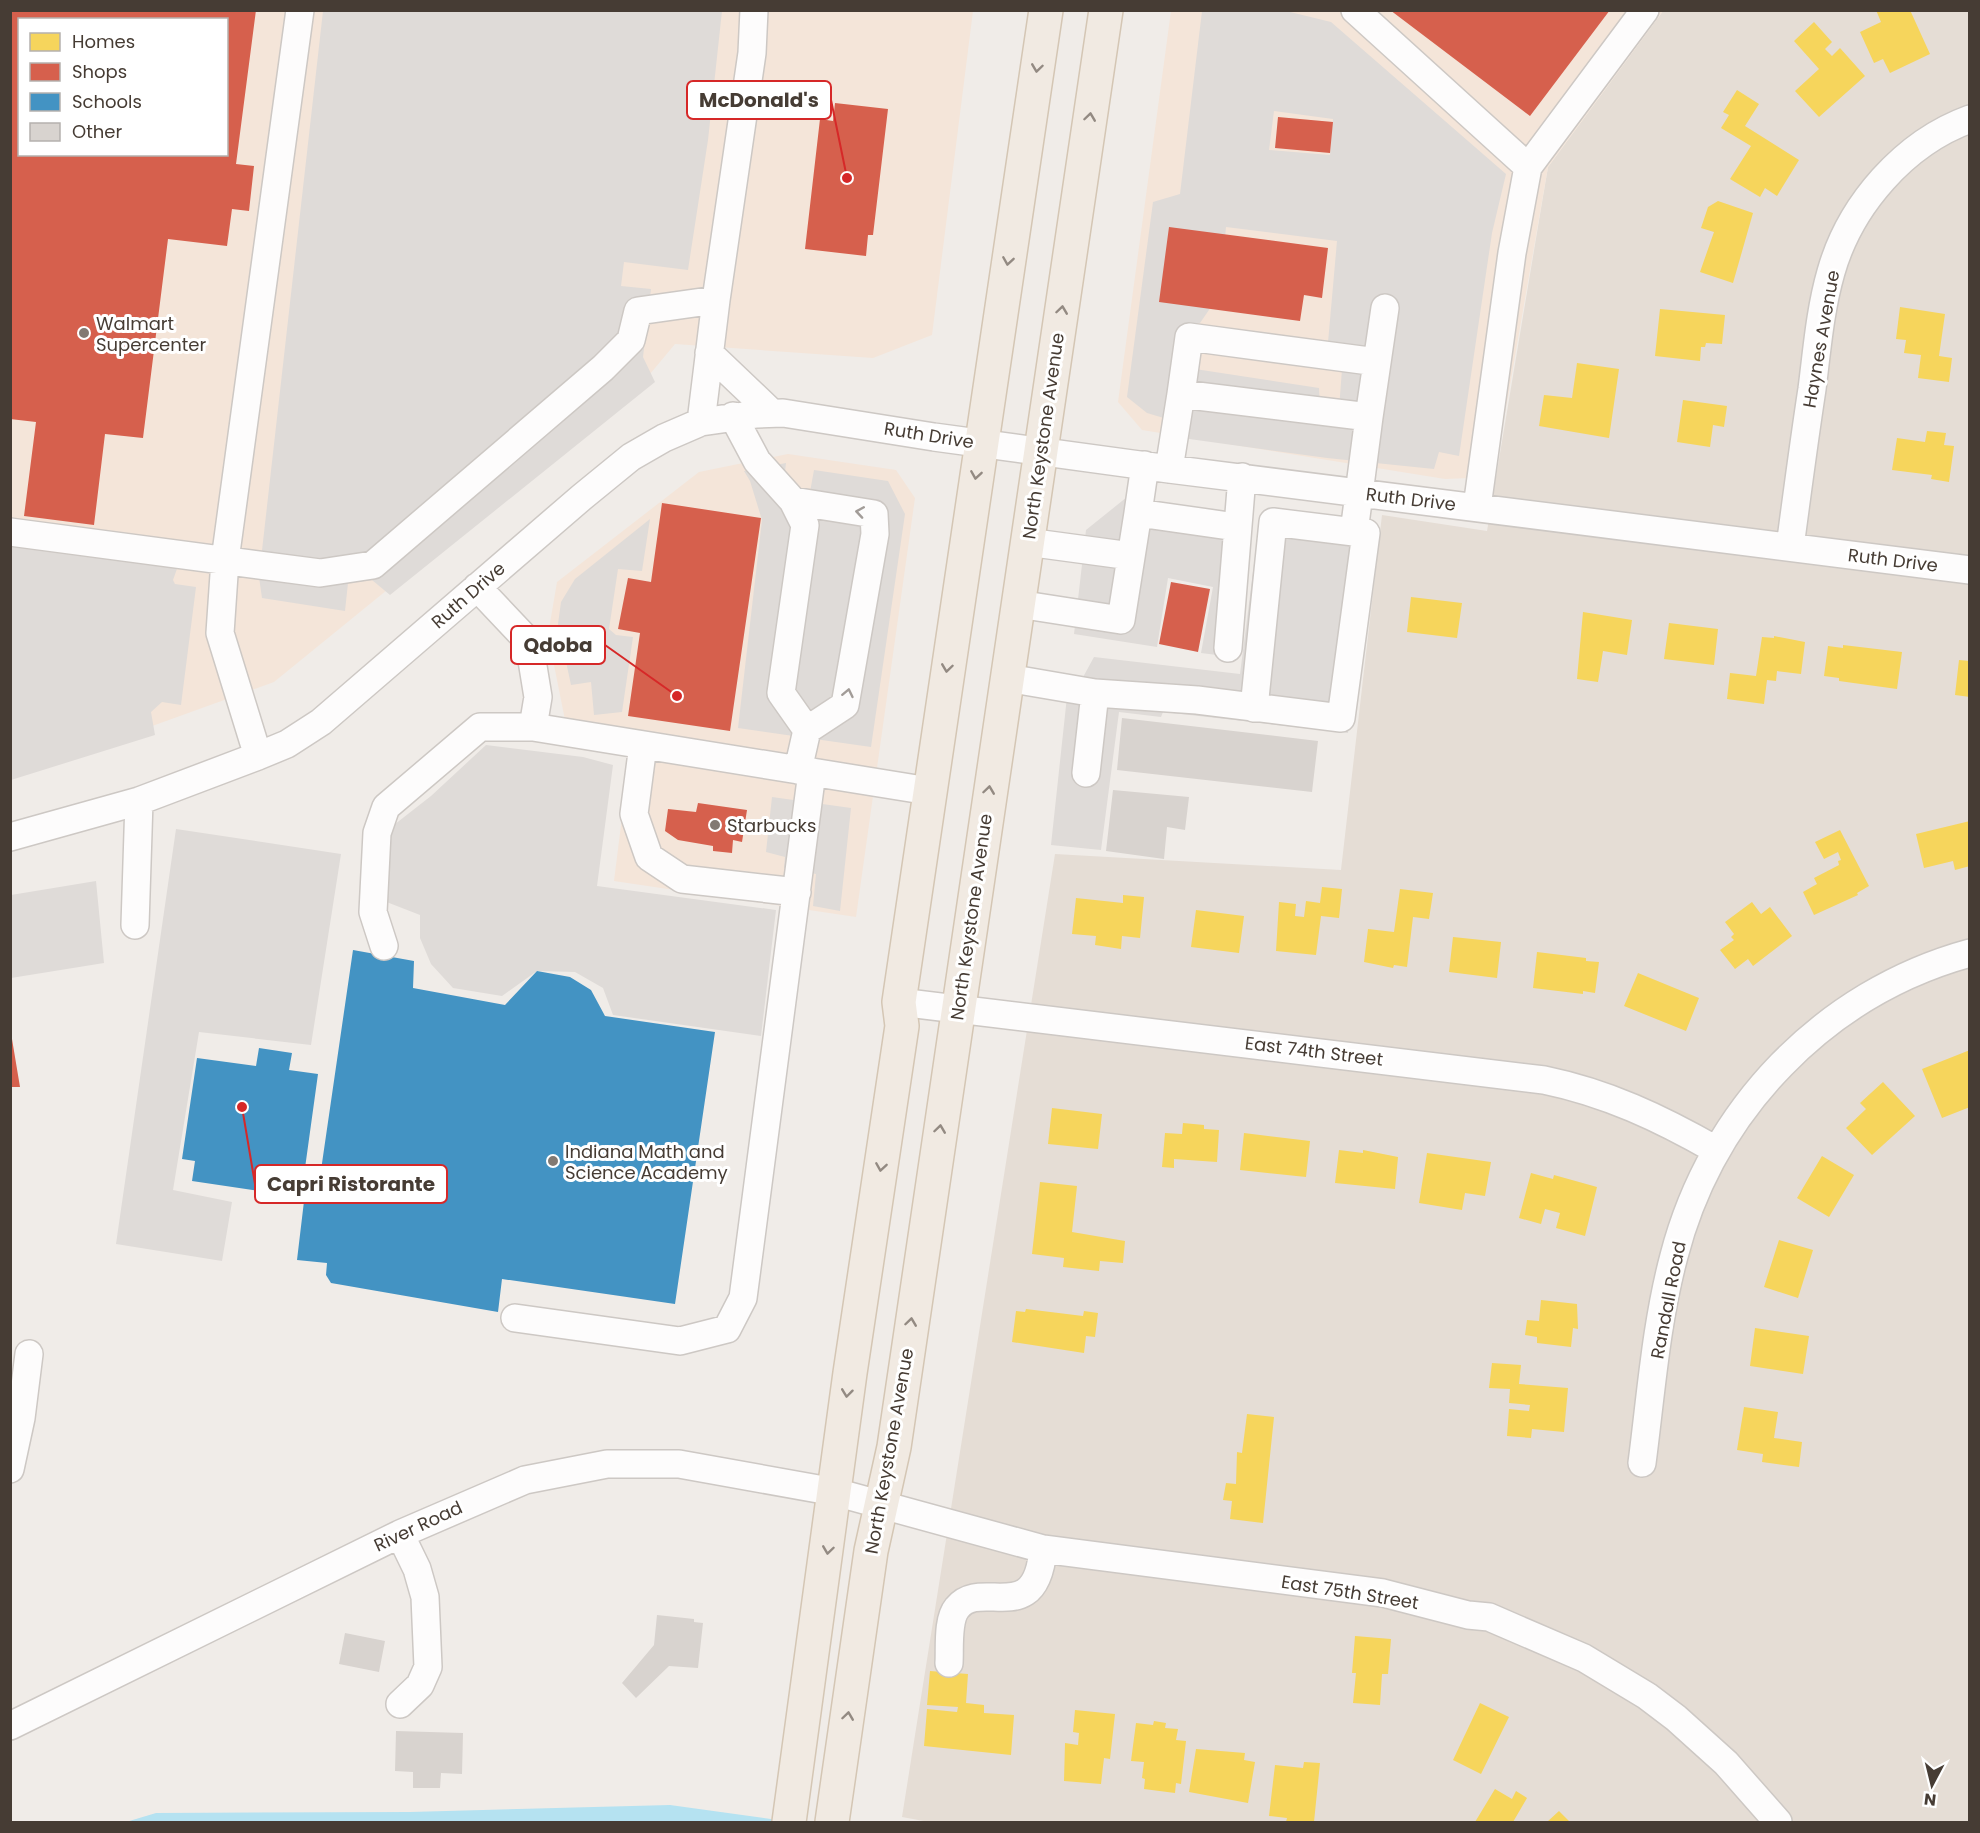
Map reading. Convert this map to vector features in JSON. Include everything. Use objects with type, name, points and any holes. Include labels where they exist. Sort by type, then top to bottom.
[{"type":"main road","name":"North Keystone Avenue","points":[[832,1822],[840,1774],[857,1498],[902,1026],[899,1002],[1046,10]]},
{"type":"main road","name":"North Keystone Avenue","points":[[789,1822],[797,1767],[857,1498],[894,1447],[1106,10]]},
{"type":"street","points":[[258,756],[220,633],[225,560],[300,10]]},
{"type":"street","points":[[701,422],[716,300],[752,53],[754,10]]},
{"type":"street","points":[[1355,10],[1528,167]]},
{"type":"street","points":[[1477,507],[1512,253],[1528,167],[1646,10]]},
{"type":"street","name":"Haynes Avenue","points":[[1790,546],[1824,298],[1839,249],[1856,215],[1891,170],[1915,150],[1970,119]]},
{"type":"street","points":[[10,532],[320,573],[373,565],[603,368],[631,340],[638,311],[716,300]]},
{"type":"street","points":[[1354,532],[1385,308]]},
{"type":"street","points":[[1018,604],[1121,620],[1138,513],[1157,467],[1181,394],[1189,338],[1377,362]]},
{"type":"street","points":[[709,353],[772,413]]},
{"type":"street","points":[[1181,394],[1369,417]]},
{"type":"street","name":"Ruth Drive","points":[[10,837],[139,801],[287,744],[314,727],[631,457],[664,438],[701,422],[733,416],[772,413],[843,421],[1157,467],[1970,570]]},
{"type":"street","points":[[515,1318],[680,1341],[728,1329],[743,1298],[797,892],[807,730],[781,693],[805,525],[794,501],[757,461],[733,416]]},
{"type":"street","points":[[1228,648],[1234,603],[1236,527],[1242,477]]},
{"type":"street","points":[[794,501],[874,514],[875,534],[845,705],[807,730]]},
{"type":"street","points":[[1138,513],[1236,527]]},
{"type":"street","points":[[1007,678],[1095,693],[1186,699],[1254,708],[1341,718],[1366,533],[1273,522],[1254,708]]},
{"type":"street","points":[[1027,542],[1131,556]]},
{"type":"street","points":[[477,587],[529,642],[538,697],[533,727]]},
{"type":"street","points":[[1086,773],[1095,693]]},
{"type":"street","points":[[384,946],[372,912],[377,833],[386,807],[480,727],[533,727],[929,791]]},
{"type":"street","points":[[642,745],[634,814],[649,856],[682,879],[797,892]]},
{"type":"street","points":[[135,925],[139,801]]},
{"type":"street","name":"Randall Road","points":[[1641,1462],[1668,1278],[1686,1216],[1716,1150],[1769,1074],[1814,1032],[1865,996],[1909,974],[1970,952]]},
{"type":"street","name":"East 74th Street","points":[[899,1002],[1544,1080],[1576,1087],[1628,1104],[1716,1150]]},
{"type":"street","points":[[10,1469],[21,1418],[29,1354]]},
{"type":"street","name":"River Road","points":[[10,1726],[400,1534],[525,1480],[607,1464],[654,1462],[704,1467],[857,1498]]},
{"type":"street","name":"East 75th Street","points":[[857,1498],[1043,1550],[1383,1593],[1506,1623],[1584,1658],[1647,1696],[1676,1718],[1726,1764],[1778,1822]]},
{"type":"street","points":[[400,1534],[417,1569],[425,1597],[428,1666],[420,1685],[400,1704]]},
{"type":"street","points":[[949,1663],[952,1617],[957,1607],[971,1600],[1000,1598],[1029,1590],[1038,1580],[1043,1550]]},
{"type":"shaded area","points":[[11,11],[973,11],[932,335],[873,358],[675,344],[645,380],[274,682],[108,742],[11,771]]},
{"type":"shaded area","points":[[323,11],[722,11],[708,140],[688,270],[624,262],[621,286],[651,289],[643,357],[655,382],[390,595],[372,580],[348,583],[345,611],[262,598],[259,577]]},
{"type":"shaded area","points":[[1171,11],[1663,11],[1548,167],[1494,477],[1445,479],[1142,430],[1118,402]]},
{"type":"shaded area","points":[[1202,11],[1286,11],[1331,22],[1506,174],[1492,233],[1459,456],[1439,452],[1434,469],[1327,458],[1175,437],[1177,422],[1147,413],[1127,397],[1153,202],[1180,194]],"holes":[[[1274,111],[1333,119],[1330,155],[1269,150]],[[1226,227],[1337,241],[1327,354],[1343,356],[1339,409],[1320,407],[1319,388],[1195,369],[1185,360],[1187,324],[1200,323],[1220,294]]]},
{"type":"shaded area","points":[[1663,11],[1969,11],[1969,1822],[929,1822],[902,1817],[1055,854],[1341,870],[1382,515],[1487,531],[1548,167]]},
{"type":"shaded area","points":[[788,454],[896,470],[915,498],[856,917],[614,881],[633,730],[565,720],[548,635],[557,582],[699,472]]},
{"type":"shaded area","points":[[786,463],[785,472],[794,488],[810,492],[814,470],[888,481],[905,514],[871,747],[738,728],[762,520],[750,481],[744,471]]},
{"type":"shaded area","points":[[1127,497],[1213,510],[1234,545],[1233,657],[1201,653],[1213,587],[1168,578],[1157,647],[1074,634],[1086,530]]},
{"type":"shaded area","points":[[1260,517],[1373,529],[1348,733],[1163,712],[1161,717],[1119,712],[1101,850],[1051,845],[1069,678],[1082,679],[1094,657],[1240,674]]},
{"type":"shaded area","points":[[650,519],[642,571],[618,569],[609,629],[616,635],[633,637],[622,712],[594,715],[591,682],[571,685],[558,624],[561,602],[575,579]]},
{"type":"shaded area","points":[[10,545],[178,566],[173,580],[175,584],[196,587],[181,705],[162,702],[151,712],[155,735],[11,780]]},
{"type":"shaded area","points":[[486,745],[583,757],[613,765],[597,886],[776,910],[761,1036],[613,1015],[603,988],[575,972],[537,971],[502,996],[453,988],[431,964],[420,938],[420,915],[384,901],[390,828],[431,796]]},
{"type":"shaded area","points":[[772,797],[851,808],[840,911],[813,906],[816,874],[784,868],[785,857],[766,852]]},
{"type":"shaded area","points":[[176,829],[341,854],[311,1045],[199,1032],[173,1190],[232,1202],[222,1261],[116,1244]]},
{"type":"shaded area","points":[[96,881],[104,963],[11,978],[11,895]]},
{"type":"water","points":[[670,1805],[792,1822],[126,1822],[156,1813],[410,1812]]},
{"type":"building: Homes","points":[[1876,10],[1910,10],[1930,54],[1890,73],[1883,59],[1874,63],[1860,32],[1881,22]]},
{"type":"building: Homes","points":[[1814,22],[1832,42],[1825,49],[1832,56],[1840,48],[1865,76],[1819,117],[1795,91],[1819,69],[1794,41]]},
{"type":"building: Homes","points":[[1737,90],[1759,104],[1745,126],[1799,160],[1777,196],[1765,188],[1760,197],[1730,179],[1751,146],[1721,128],[1729,115],[1723,112]]},
{"type":"building: Homes","points":[[1718,201],[1753,213],[1733,283],[1700,272],[1714,232],[1701,228],[1708,207]]},
{"type":"building: Homes","points":[[1900,307],[1945,314],[1939,356],[1952,358],[1949,382],[1918,378],[1921,355],[1904,353],[1906,340],[1896,339]]},
{"type":"building: Homes","points":[[1660,309],[1725,315],[1722,344],[1706,343],[1705,347],[1701,347],[1700,361],[1655,356]]},
{"type":"building: Homes","points":[[1577,363],[1619,369],[1609,438],[1539,426],[1544,395],[1572,398]]},
{"type":"building: Homes","points":[[1683,400],[1727,406],[1724,427],[1713,425],[1710,447],[1677,442]]},
{"type":"building: Homes","points":[[1927,431],[1946,433],[1944,445],[1954,446],[1949,482],[1931,479],[1932,475],[1892,470],[1897,438],[1925,442]]},
{"type":"building: Homes","points":[[1411,597],[1462,603],[1457,638],[1407,632]]},
{"type":"building: Homes","points":[[1583,612],[1632,620],[1627,655],[1603,651],[1598,682],[1577,679]]},
{"type":"building: Homes","points":[[1669,623],[1718,629],[1714,665],[1664,659]]},
{"type":"building: Homes","points":[[1774,636],[1805,642],[1801,674],[1777,671],[1776,681],[1767,680],[1764,704],[1727,699],[1730,673],[1756,676],[1762,637],[1774,638]]},
{"type":"building: Homes","points":[[1843,645],[1902,652],[1897,689],[1839,681],[1839,678],[1824,676],[1828,646],[1843,648]]},
{"type":"building: Homes","points":[[1959,660],[1970,661],[1970,697],[1955,695]]},
{"type":"building: Homes","points":[[1970,821],[1970,866],[1955,870],[1953,861],[1924,868],[1916,834]]},
{"type":"building: Homes","points":[[1840,830],[1869,886],[1857,893],[1858,895],[1814,915],[1803,892],[1817,884],[1814,878],[1839,865],[1838,861],[1841,860],[1838,852],[1824,859],[1815,842]]},
{"type":"building: Homes","points":[[1322,887],[1342,889],[1339,918],[1321,916],[1316,955],[1276,951],[1279,902],[1296,904],[1295,916],[1304,917],[1306,901],[1320,903]]},
{"type":"building: Homes","points":[[1400,889],[1433,893],[1429,919],[1413,917],[1407,967],[1394,965],[1393,968],[1364,962],[1368,929],[1394,932]]},
{"type":"building: Homes","points":[[1123,895],[1144,897],[1140,938],[1122,936],[1121,949],[1095,945],[1096,936],[1072,934],[1076,898],[1123,903]]},
{"type":"building: Homes","points":[[1752,902],[1761,914],[1770,907],[1792,936],[1753,966],[1748,959],[1735,969],[1720,950],[1734,940],[1731,937],[1734,934],[1725,922]]},
{"type":"building: Homes","points":[[1196,910],[1244,916],[1239,953],[1191,947]]},
{"type":"building: Homes","points":[[1453,937],[1501,942],[1497,978],[1449,972]]},
{"type":"building: Homes","points":[[1537,952],[1586,958],[1586,961],[1599,962],[1595,993],[1583,991],[1583,994],[1533,988]]},
{"type":"building: Homes","points":[[1638,973],[1699,998],[1686,1031],[1624,1006]]},
{"type":"building: Homes","points":[[1970,1050],[1970,1107],[1942,1118],[1922,1069]]},
{"type":"building: Homes","points":[[1883,1082],[1915,1116],[1872,1155],[1846,1128],[1866,1109],[1860,1103]]},
{"type":"building: Homes","points":[[1052,1108],[1102,1114],[1098,1149],[1048,1144]]},
{"type":"building: Homes","points":[[1183,1123],[1204,1125],[1204,1129],[1219,1130],[1217,1162],[1174,1159],[1174,1168],[1162,1167],[1165,1133],[1182,1134]]},
{"type":"building: Homes","points":[[1244,1133],[1310,1141],[1306,1177],[1240,1170]]},
{"type":"building: Homes","points":[[1339,1150],[1363,1153],[1363,1150],[1398,1157],[1395,1189],[1335,1183]]},
{"type":"building: Homes","points":[[1427,1153],[1491,1162],[1485,1196],[1465,1193],[1462,1210],[1419,1203]]},
{"type":"building: Homes","points":[[1822,1156],[1854,1175],[1829,1217],[1797,1198]]},
{"type":"building: Homes","points":[[1531,1173],[1553,1179],[1554,1175],[1597,1187],[1585,1236],[1556,1228],[1560,1213],[1545,1209],[1541,1224],[1519,1218]]},
{"type":"building: Homes","points":[[1040,1182],[1077,1186],[1072,1232],[1125,1241],[1123,1263],[1100,1261],[1099,1271],[1063,1267],[1064,1258],[1032,1254]]},
{"type":"building: Homes","points":[[1779,1240],[1813,1250],[1798,1298],[1764,1287]]},
{"type":"building: Homes","points":[[1541,1300],[1577,1304],[1578,1329],[1573,1328],[1571,1347],[1537,1343],[1537,1337],[1525,1335],[1527,1320],[1539,1321]]},
{"type":"building: Homes","points":[[1026,1309],[1083,1316],[1084,1311],[1098,1313],[1095,1337],[1086,1336],[1084,1353],[1012,1342],[1016,1311],[1025,1312]]},
{"type":"building: Homes","points":[[1755,1328],[1809,1336],[1803,1374],[1750,1366]]},
{"type":"building: Homes","points":[[1492,1363],[1521,1365],[1519,1384],[1568,1388],[1564,1432],[1532,1429],[1531,1438],[1507,1436],[1509,1409],[1529,1411],[1530,1405],[1509,1403],[1510,1389],[1489,1388]]},
{"type":"building: Homes","points":[[1744,1407],[1778,1412],[1774,1438],[1802,1442],[1799,1467],[1762,1462],[1763,1454],[1737,1450]]},
{"type":"building: Homes","points":[[1247,1414],[1274,1417],[1263,1523],[1230,1519],[1232,1501],[1223,1500],[1226,1483],[1236,1484],[1237,1452],[1242,1453]]},
{"type":"building: Homes","points":[[1355,1636],[1391,1639],[1388,1674],[1382,1674],[1380,1705],[1353,1703],[1356,1673],[1352,1673]]},
{"type":"building: Homes","points":[[930,1671],[968,1674],[966,1703],[984,1705],[984,1713],[1014,1715],[1011,1755],[924,1746],[927,1709],[957,1712],[958,1707],[927,1705]]},
{"type":"building: Homes","points":[[1480,1703],[1509,1717],[1481,1774],[1453,1760]]},
{"type":"building: Homes","points":[[1075,1710],[1115,1714],[1110,1759],[1104,1758],[1101,1784],[1064,1781],[1065,1743],[1078,1745],[1079,1733],[1073,1732]]},
{"type":"building: Homes","points":[[1154,1721],[1166,1723],[1165,1728],[1178,1729],[1176,1740],[1186,1741],[1181,1784],[1176,1783],[1175,1793],[1144,1789],[1145,1779],[1142,1778],[1144,1762],[1131,1761],[1136,1723],[1153,1725]]},
{"type":"building: Homes","points":[[1196,1749],[1245,1753],[1244,1760],[1255,1762],[1248,1803],[1189,1792]]},
{"type":"building: Homes","points":[[1304,1762],[1320,1763],[1314,1822],[1286,1822],[1287,1818],[1269,1816],[1275,1765],[1303,1768]]},
{"type":"building: Homes","points":[[1495,1789],[1512,1799],[1516,1791],[1527,1798],[1513,1822],[1475,1822]]},
{"type":"building: Homes","points":[[1559,1811],[1570,1822],[1547,1822]]},
{"type":"building: Shops","name":"Walmart Supercenter","points":[[10,10],[256,10],[236,164],[254,166],[249,211],[232,209],[227,246],[168,239],[143,438],[105,434],[94,525],[24,516],[36,422],[10,419]]},
{"type":"building: Shops","points":[[1390,10],[1610,10],[1530,116]]},
{"type":"building: Shops","points":[[835,103],[888,109],[873,235],[868,235],[866,256],[805,249],[820,119],[833,121]]},
{"type":"building: Shops","points":[[1278,117],[1333,122],[1330,153],[1275,148]]},
{"type":"building: Shops","points":[[1169,227],[1328,248],[1322,298],[1304,295],[1300,321],[1159,302]]},
{"type":"building: Shops","points":[[662,503],[761,518],[730,731],[628,716],[640,633],[618,629],[628,578],[651,582]]},
{"type":"building: Shops","points":[[1171,582],[1210,589],[1198,652],[1159,644]]},
{"type":"building: Shops","points":[[698,803],[747,810],[742,842],[733,840],[732,853],[713,851],[713,846],[678,840],[665,831],[668,809],[696,812]]},
{"type":"building: Shops","points":[[10,1039],[12,1039],[20,1087],[10,1087]]},
{"type":"building: Schools","points":[[353,950],[414,961],[413,988],[505,1005],[537,971],[570,977],[591,990],[605,1016],[715,1032],[675,1304],[502,1279],[498,1312],[331,1283],[326,1275],[327,1263],[297,1260],[307,1176],[320,1177]]},
{"type":"building: Schools","points":[[259,1048],[292,1053],[289,1070],[318,1074],[301,1197],[192,1181],[195,1161],[182,1159],[197,1058],[256,1066]]},
{"type":"building: Other","points":[[1122,718],[1318,741],[1312,792],[1117,770]]},
{"type":"building: Other","points":[[1113,790],[1189,797],[1185,830],[1167,827],[1164,859],[1106,851]]},
{"type":"building: Other","points":[[657,1615],[694,1619],[694,1622],[703,1623],[698,1668],[669,1666],[636,1698],[622,1683],[654,1645]]},
{"type":"building: Other","points":[[345,1633],[385,1641],[379,1672],[339,1664]]},
{"type":"building: Other","points":[[396,1731],[463,1733],[462,1774],[441,1773],[440,1788],[413,1788],[413,1772],[395,1771]]},
{"type":"place","name":"McDonald's","points":[[847,178]]},
{"type":"place","name":"Walmart Supercenter","points":[[84,333]]},
{"type":"place","name":"Qdoba","points":[[677,696]]},
{"type":"place","name":"Starbucks","points":[[715,825]]},
{"type":"place","name":"Capri Ristorante","points":[[242,1107]]},
{"type":"place","name":"Indiana Math and Science Academy","points":[[553,1161]]}]
